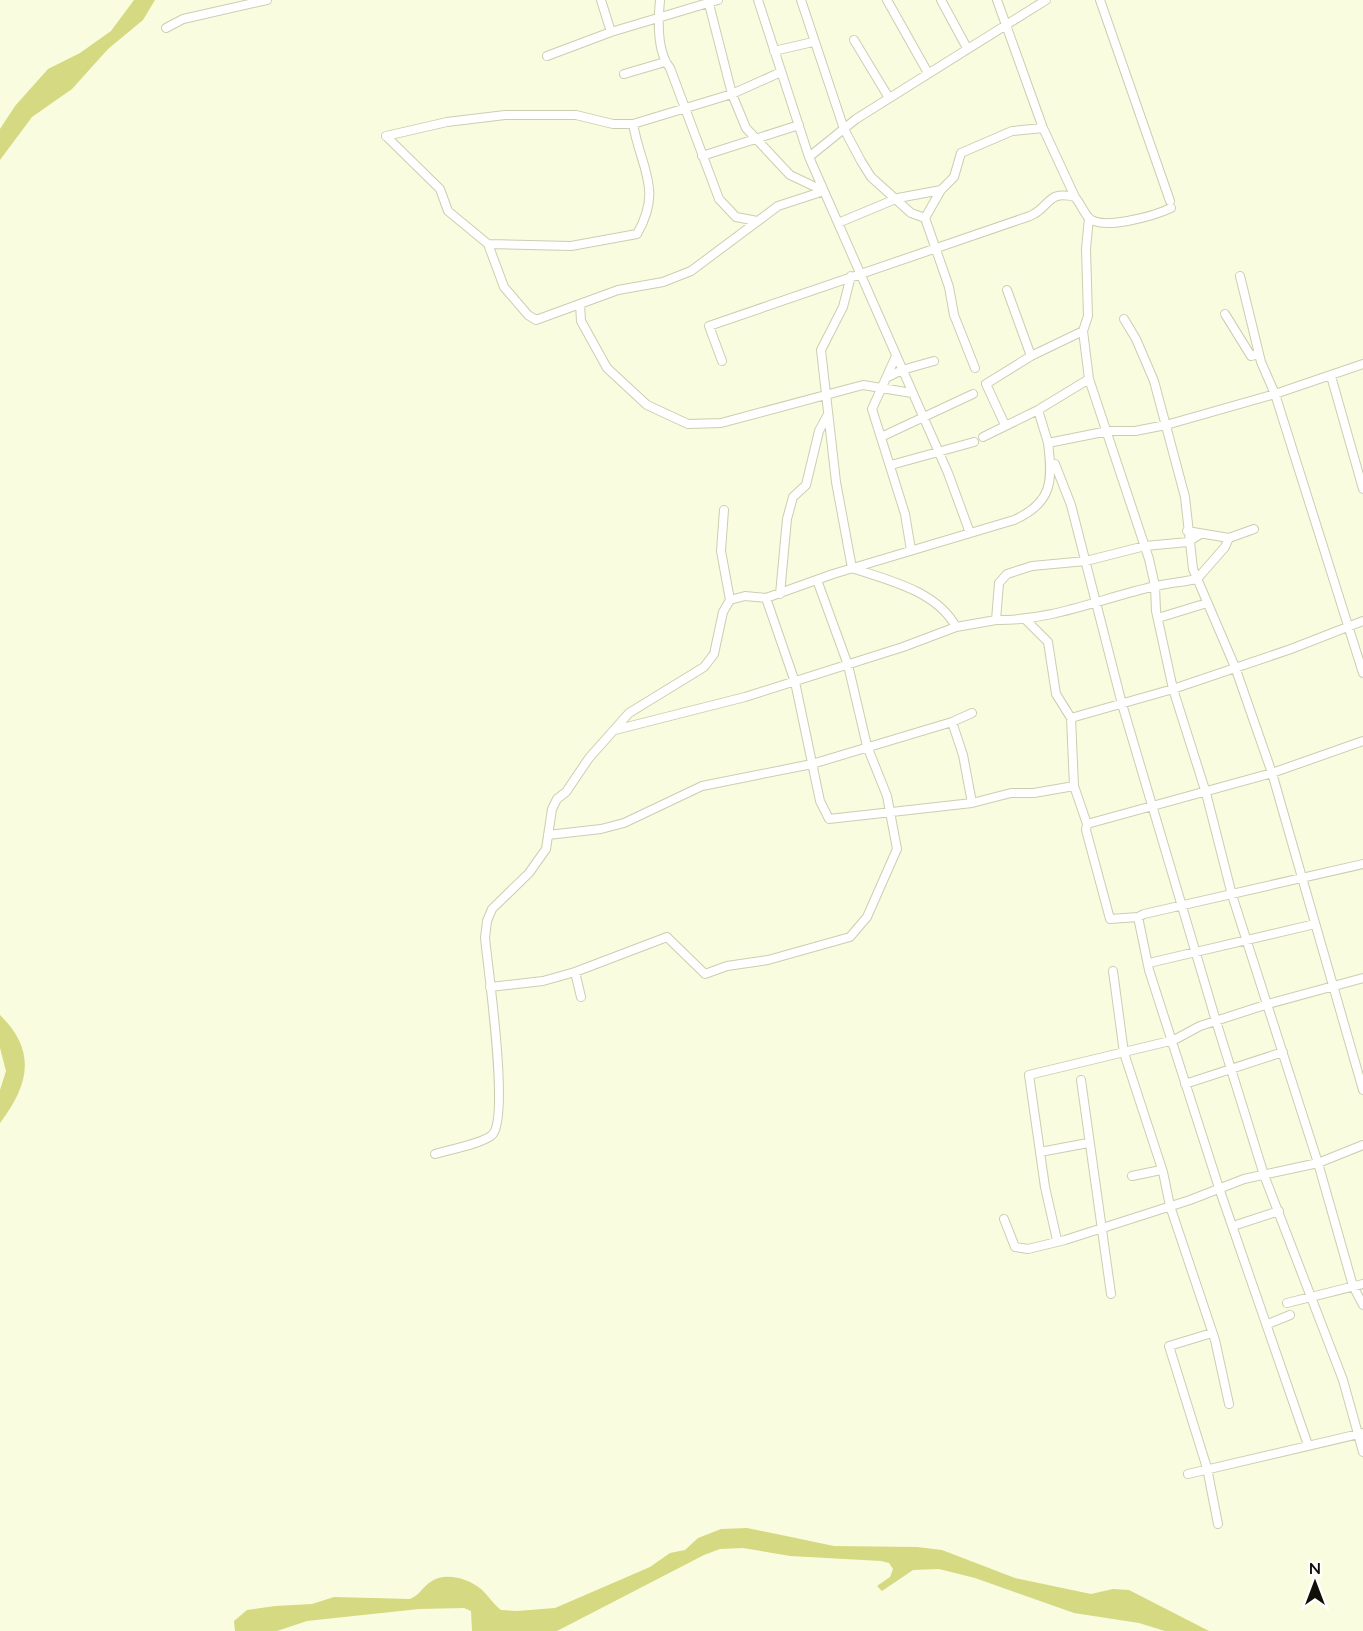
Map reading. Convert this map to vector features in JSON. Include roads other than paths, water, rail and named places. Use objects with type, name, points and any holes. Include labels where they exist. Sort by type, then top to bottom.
[{"type":"street","points":[[166,28],[183,19],[211,15],[267,0]]},
{"type":"street","points":[[601,0],[610,32]]},
{"type":"street","points":[[660,0],[659,19],[665,62],[670,68],[719,199],[736,217],[757,221]]},
{"type":"street","points":[[548,56],[610,32],[718,0]]},
{"type":"street","points":[[758,0],[809,157],[838,222],[856,275],[896,356],[970,533]]},
{"type":"street","points":[[801,0],[813,42],[844,129],[871,177],[898,198],[911,213],[925,218]]},
{"type":"street","points":[[887,0],[928,73]]},
{"type":"street","points":[[941,0],[966,48]]},
{"type":"street","points":[[997,0],[1043,128],[1075,197],[1089,218],[1099,223],[1110,223],[1152,215],[1171,204],[1100,0]]},
{"type":"street","points":[[809,157],[889,98],[1046,0]]},
{"type":"street","points":[[708,2],[732,94],[753,139],[790,175],[824,191]]},
{"type":"street","points":[[854,40],[889,98]]},
{"type":"street","points":[[774,51],[813,42]]},
{"type":"street","points":[[624,74],[665,62]]},
{"type":"street","points":[[781,72],[732,94],[633,124],[613,124],[576,115],[505,115],[447,122],[386,136],[440,189],[448,211],[488,244],[504,286],[528,315],[536,320],[618,290],[663,282],[691,271],[778,206],[824,191]]},
{"type":"street","points":[[488,244],[571,246],[637,234],[643,223],[651,196],[650,180],[633,124]]},
{"type":"street","points":[[702,156],[799,125]]},
{"type":"street","points":[[975,369],[954,315],[936,248],[925,218],[941,189],[954,177],[961,153],[1012,131],[1043,128]]},
{"type":"street","points":[[838,222],[898,198],[941,189]]},
{"type":"street","points":[[722,361],[710,327],[1030,216],[1037,213],[1051,198],[1061,194],[1075,197]]},
{"type":"street","points":[[1089,218],[1086,249],[1088,316],[1083,332],[1089,378],[1145,546],[1155,586],[1158,618],[1173,689],[1206,793],[1232,895],[1318,1163],[1353,1286],[1363,1305]]},
{"type":"street","points":[[852,568],[836,482],[821,350],[856,275]]},
{"type":"street","points":[[1240,276],[1259,354],[1275,394],[1363,673]]},
{"type":"street","points":[[1007,290],[1031,356]]},
{"type":"street","points":[[580,304],[581,321],[607,368],[647,405],[688,424],[721,423],[825,393],[863,385],[912,393]]},
{"type":"street","points":[[1225,314],[1251,356],[1259,354]]},
{"type":"street","points":[[1124,319],[1136,339],[1154,381],[1185,497],[1188,542],[1197,579],[1236,667],[1272,773],[1363,1090]]},
{"type":"street","points":[[1005,425],[986,384],[1031,356],[1083,332]]},
{"type":"street","points":[[896,356],[872,409],[905,514],[911,550]]},
{"type":"street","points":[[886,378],[902,370],[934,361]]},
{"type":"street","points":[[1048,443],[1108,431],[1135,431],[1166,425],[1275,394],[1363,364]]},
{"type":"street","points":[[1331,376],[1363,489]]},
{"type":"street","points":[[983,437],[1038,410],[1089,378]]},
{"type":"street","points":[[881,437],[973,394]]},
{"type":"street","points":[[1038,410],[1071,505],[1122,704],[1216,1021],[1264,1174],[1343,1380],[1361,1433],[1363,1452]]},
{"type":"street","points":[[780,594],[787,519],[793,497],[806,485],[819,431],[828,414]]},
{"type":"street","points":[[891,465],[974,442]]},
{"type":"street","points":[[730,600],[745,596],[766,598],[780,594],[852,568],[1014,520],[1033,512],[1046,496],[1052,473],[1048,443]]},
{"type":"street","points":[[435,1154],[492,1136],[499,1125],[500,1080],[485,938],[487,921],[492,909],[529,873],[546,849],[552,809],[589,758],[629,713],[704,667],[714,654],[723,612],[730,600],[721,551],[724,510]]},
{"type":"street","points":[[1187,531],[1229,538],[1254,529]]},
{"type":"street","points":[[996,620],[999,583],[1007,574],[1032,566],[1086,561],[1145,546],[1188,542],[1199,535]]},
{"type":"street","points":[[615,730],[795,682],[956,627],[996,620],[1026,620],[1097,604],[1155,586],[1197,579],[1225,547],[1229,538]]},
{"type":"street","points":[[852,568],[914,591],[950,616],[956,627]]},
{"type":"street","points":[[489,987],[543,981],[575,972],[667,937],[705,974],[728,966],[768,960],[850,937],[867,917],[897,849],[887,796],[867,746],[848,664],[817,580]]},
{"type":"street","points":[[766,598],[795,682],[820,801],[829,819],[972,803],[1011,793],[1034,793],[1074,786]]},
{"type":"street","points":[[1158,618],[1208,603]]},
{"type":"street","points":[[1026,620],[1048,642],[1056,694],[1071,718],[1074,786],[1087,824],[1086,830],[1106,913],[1110,919],[1138,917],[1363,864]]},
{"type":"street","points":[[1071,718],[1173,689],[1291,649],[1363,621]]},
{"type":"street","points":[[548,835],[613,826],[642,816],[702,786],[812,764],[952,722],[972,713]]},
{"type":"street","points":[[952,722],[970,783],[972,803]]},
{"type":"street","points":[[1087,824],[1206,793],[1363,741]]},
{"type":"street","points":[[1138,917],[1149,963],[1174,1040],[1185,1084],[1244,1265],[1268,1324],[1308,1445]]},
{"type":"street","points":[[1149,963],[1246,938],[1315,924]]},
{"type":"street","points":[[1113,971],[1124,1053],[1170,1206],[1185,1245],[1212,1333],[1229,1404]]},
{"type":"street","points":[[575,972],[581,997]]},
{"type":"street","points":[[1057,1240],[1045,1187],[1029,1075],[1174,1040],[1216,1021],[1334,984],[1363,978]]},
{"type":"street","points":[[1185,1084],[1283,1052]]},
{"type":"street","points":[[1081,1080],[1088,1143],[1111,1294]]},
{"type":"street","points":[[1040,1152],[1088,1143]]},
{"type":"street","points":[[1004,1219],[1015,1247],[1028,1249],[1101,1229],[1264,1174],[1318,1163],[1363,1145]]},
{"type":"street","points":[[1132,1176],[1161,1170]]},
{"type":"street","points":[[1233,1226],[1279,1210]]},
{"type":"street","points":[[1287,1303],[1363,1284]]},
{"type":"street","points":[[1268,1324],[1290,1315]]},
{"type":"street","points":[[1212,1333],[1169,1346],[1207,1468],[1218,1524]]},
{"type":"street","points":[[1188,1474],[1361,1433]]}]
